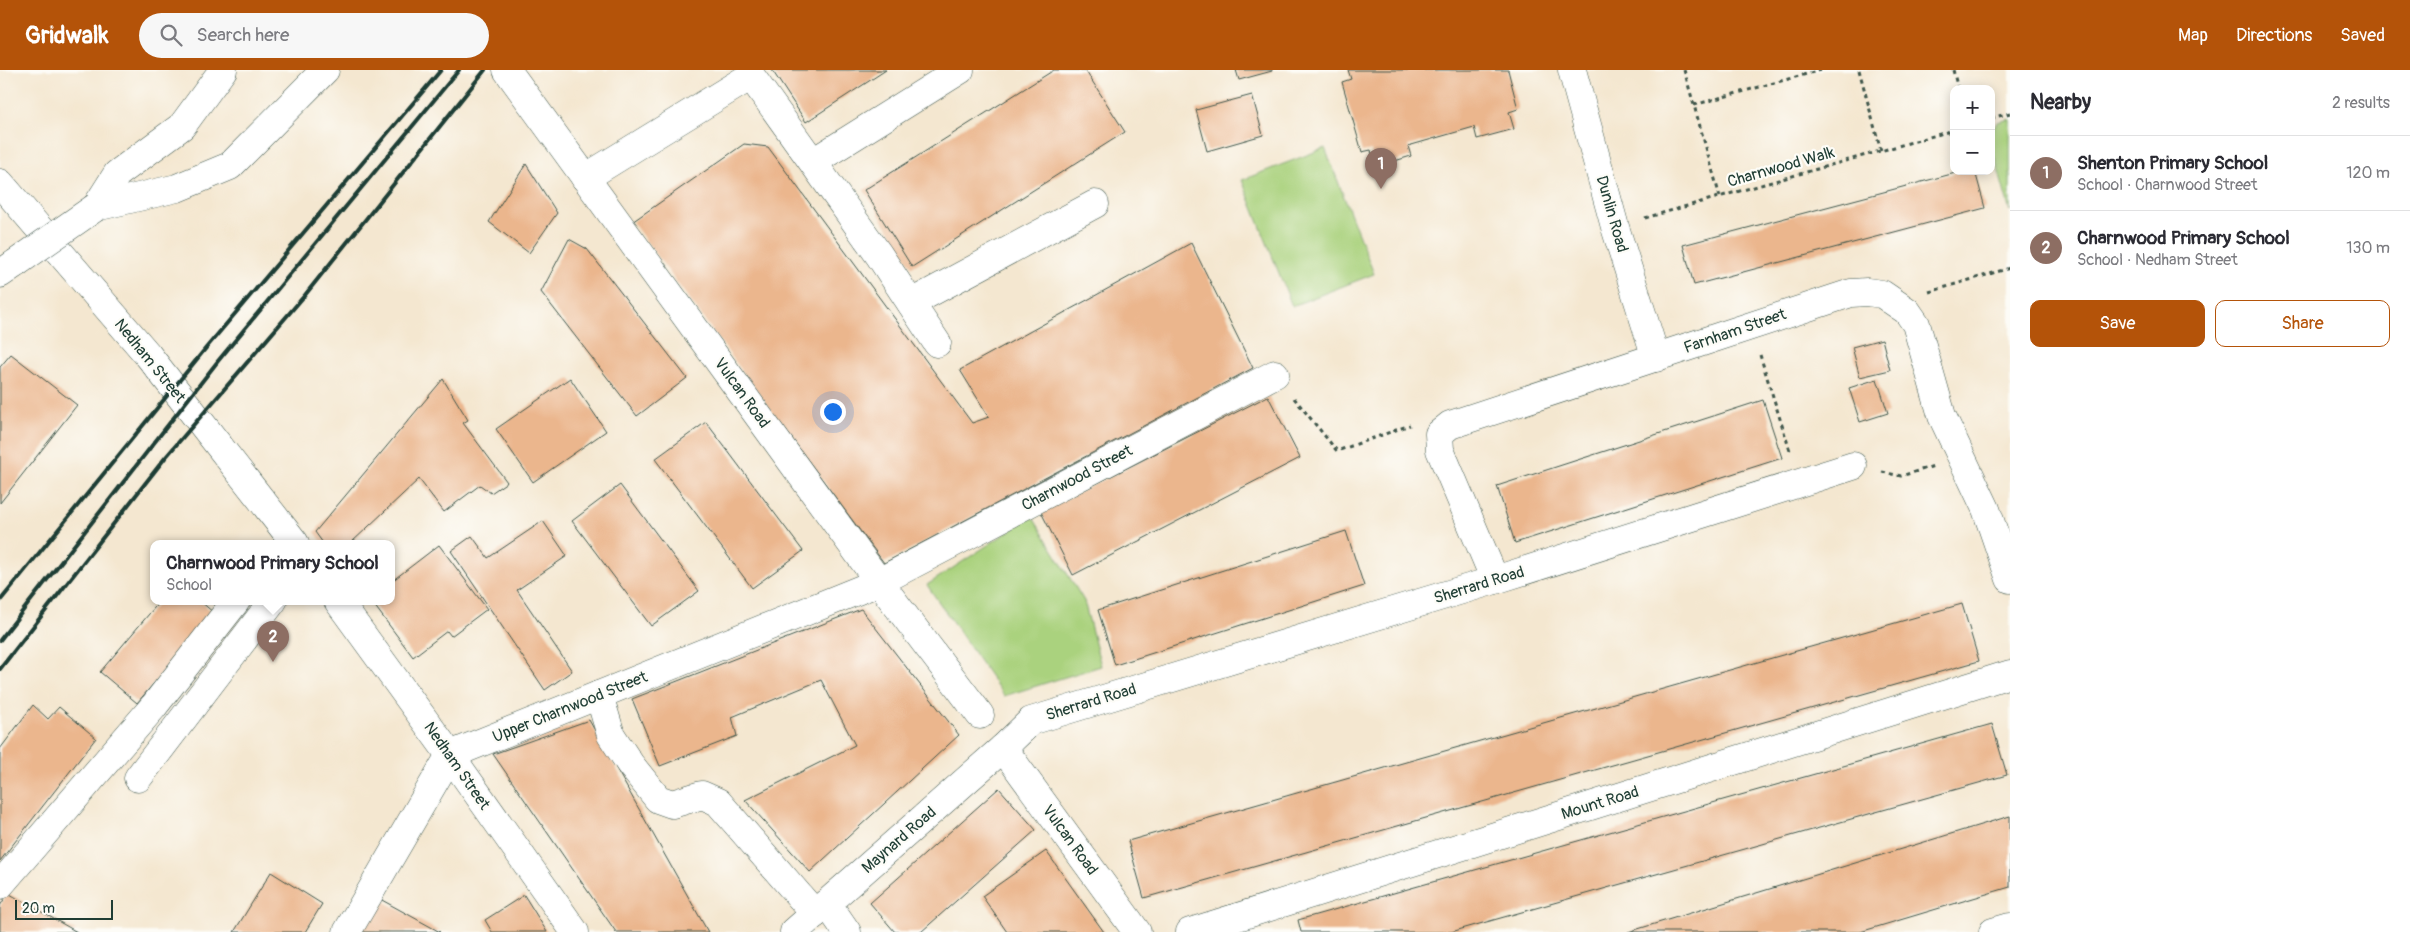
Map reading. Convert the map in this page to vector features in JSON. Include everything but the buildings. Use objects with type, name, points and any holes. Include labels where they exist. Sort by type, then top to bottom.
[{"type":"street","points":[[96,207],[117,174],[182,126],[223,70]]},
{"type":"street","points":[[8,269],[96,207],[177,188],[230,166],[325,70]]},
{"type":"street","name":"Vulcan Road","points":[[507,70],[880,582],[980,715]]},
{"type":"street","points":[[813,162],[960,70]]},
{"type":"street","name":"Dunlin Road","points":[[1572,70],[1615,227],[1656,358]]},
{"type":"street","points":[[585,178],[751,76],[813,162],[937,343]]},
{"type":"street","name":"Nedham Street","points":[[1,186],[148,355],[289,540]]},
{"type":"street","points":[[911,303],[1095,204]]},
{"type":"street","name":"Farnham Street","points":[[1439,434],[1450,425],[1851,293],[1867,292],[1882,294],[1908,311],[1916,324],[1942,416],[1986,509],[2010,579]]},
{"type":"street","name":"Charnwood Street","points":[[880,582],[1275,374]]},
{"type":"street","points":[[1439,434],[1440,450],[1495,580]]},
{"type":"street","name":"Sherrard Road","points":[[1004,748],[1031,721],[1495,580],[1853,466]]},
{"type":"street","name":"Upper Charnwood Street","points":[[450,755],[880,582]]},
{"type":"street","points":[[0,885],[154,706],[233,605]]},
{"type":"street","points":[[138,778],[270,605]]},
{"type":"street","name":"Nedham Street","points":[[341,605],[575,932]]},
{"type":"street","name":"Mount Road","points":[[1190,932],[2010,674]]},
{"type":"street","points":[[599,695],[611,735],[630,764],[658,799],[672,804],[702,795],[718,802],[821,908],[847,932]]},
{"type":"street","name":"Vulcan Road","points":[[1004,748],[1137,932]]},
{"type":"street","name":"Maynard Road","points":[[794,932],[1004,748]]},
{"type":"street","points":[[347,932],[450,755]]},
{"type":"street","points":[[1993,932],[2010,927]]},
{"type":"path","points":[[1684,70],[1720,197]]},
{"type":"path","points":[[1694,105],[1821,70]]},
{"type":"path","points":[[1859,70],[1881,151]]},
{"type":"path","points":[[1953,70],[1957,85]]},
{"type":"path","points":[[1995,117],[2010,113]]},
{"type":"path","name":"Charnwood Walk","points":[[1615,227],[1950,131]]},
{"type":"path","points":[[1896,302],[2010,268]]},
{"type":"path","points":[[1750,326],[1800,483]]},
{"type":"path","points":[[1275,374],[1337,451],[1409,425],[1439,434]]},
{"type":"path","points":[[1853,466],[1901,476],[1963,457]]},
{"type":"green space","points":[[2010,119],[2010,212],[1995,158],[1995,126],[1997,122]]},
{"type":"green space","points":[[1325,148],[1374,274],[1292,306],[1242,180]]},
{"type":"green space","points":[[1032,516],[1084,601],[1101,666],[1004,696],[927,585]]},
{"type":"railway","points":[[0,601],[206,348],[441,70]]},
{"type":"railway","points":[[0,640],[218,361],[459,70]]},
{"type":"railway","points":[[0,669],[165,458],[305,295],[485,70]]},
{"type":"place","name":"Shenton Primary School","points":[[1381,189]]},
{"type":"place","name":"Charnwood Primary School","points":[[273,662]]}]
